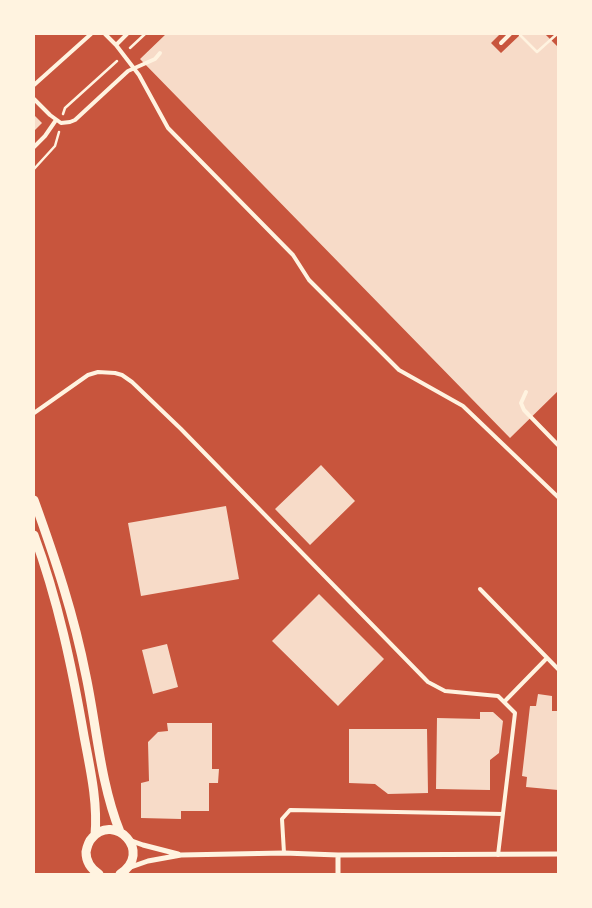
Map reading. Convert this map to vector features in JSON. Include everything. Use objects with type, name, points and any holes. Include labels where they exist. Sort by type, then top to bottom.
[{"type":"street","points":[[34,500],[69,602],[86,676],[104,778],[113,816],[120,832],[129,840],[143,846],[181,855]]},
{"type":"street","points":[[34,535],[57,606],[74,678],[92,780],[96,816],[95,835]]},
{"type":"street","points":[[97,873],[88,863],[86,853],[89,843],[95,835],[104,830],[120,832]]},
{"type":"street","points":[[123,872],[131,863],[133,851],[129,840]]},
{"type":"street","points":[[123,872],[148,861],[181,855],[558,854]]},
{"type":"street","points":[[338,855],[338,874]]},
{"type":"lane","points":[[34,85],[91,34]]},
{"type":"lane","points":[[105,34],[139,74],[168,128],[293,256],[309,280],[399,370],[463,406],[558,497]]},
{"type":"lane","points":[[116,45],[127,34]]},
{"type":"lane","points":[[502,43],[510,34]]},
{"type":"lane","points":[[34,99],[61,123],[64,124],[75,120],[128,71],[155,59],[160,53]]},
{"type":"lane","points":[[34,147],[45,136],[56,120]]},
{"type":"lane","points":[[34,413],[88,375],[105,371],[122,375],[132,382],[181,429],[428,682],[445,691],[498,696],[515,713],[498,855]]},
{"type":"lane","points":[[526,392],[521,403],[524,410],[558,445]]},
{"type":"lane","points":[[480,589],[558,669]]},
{"type":"lane","points":[[504,702],[547,658]]},
{"type":"lane","points":[[284,854],[282,819],[290,810],[503,814]]},
{"type":"path","points":[[65,108],[146,34]]},
{"type":"path","points":[[520,34],[537,52],[557,34]]},
{"type":"building","points":[[166,34],[500,34],[491,43],[501,53],[521,34],[545,34],[558,47],[558,391],[510,438],[140,59]]},
{"type":"building","points":[[34,115],[42,123],[34,131]]},
{"type":"building","points":[[321,465],[355,501],[310,545],[275,509]]},
{"type":"building","points":[[226,506],[239,579],[141,596],[128,523]]},
{"type":"building","points":[[319,594],[384,659],[338,706],[272,641]]},
{"type":"building","points":[[167,644],[178,687],[153,694],[142,650]]},
{"type":"building","points":[[538,694],[552,696],[552,711],[558,711],[558,790],[526,787],[527,777],[522,776],[530,706],[536,706]]},
{"type":"building","points":[[480,712],[493,712],[503,721],[499,753],[490,760],[490,790],[436,789],[437,718],[480,719]]},
{"type":"building","points":[[167,723],[212,723],[212,769],[219,769],[218,783],[209,783],[209,811],[181,811],[181,819],[141,818],[141,783],[149,781],[148,742],[158,732],[168,731]]},
{"type":"building","points":[[349,729],[427,729],[428,793],[388,794],[375,784],[349,783]]}]
